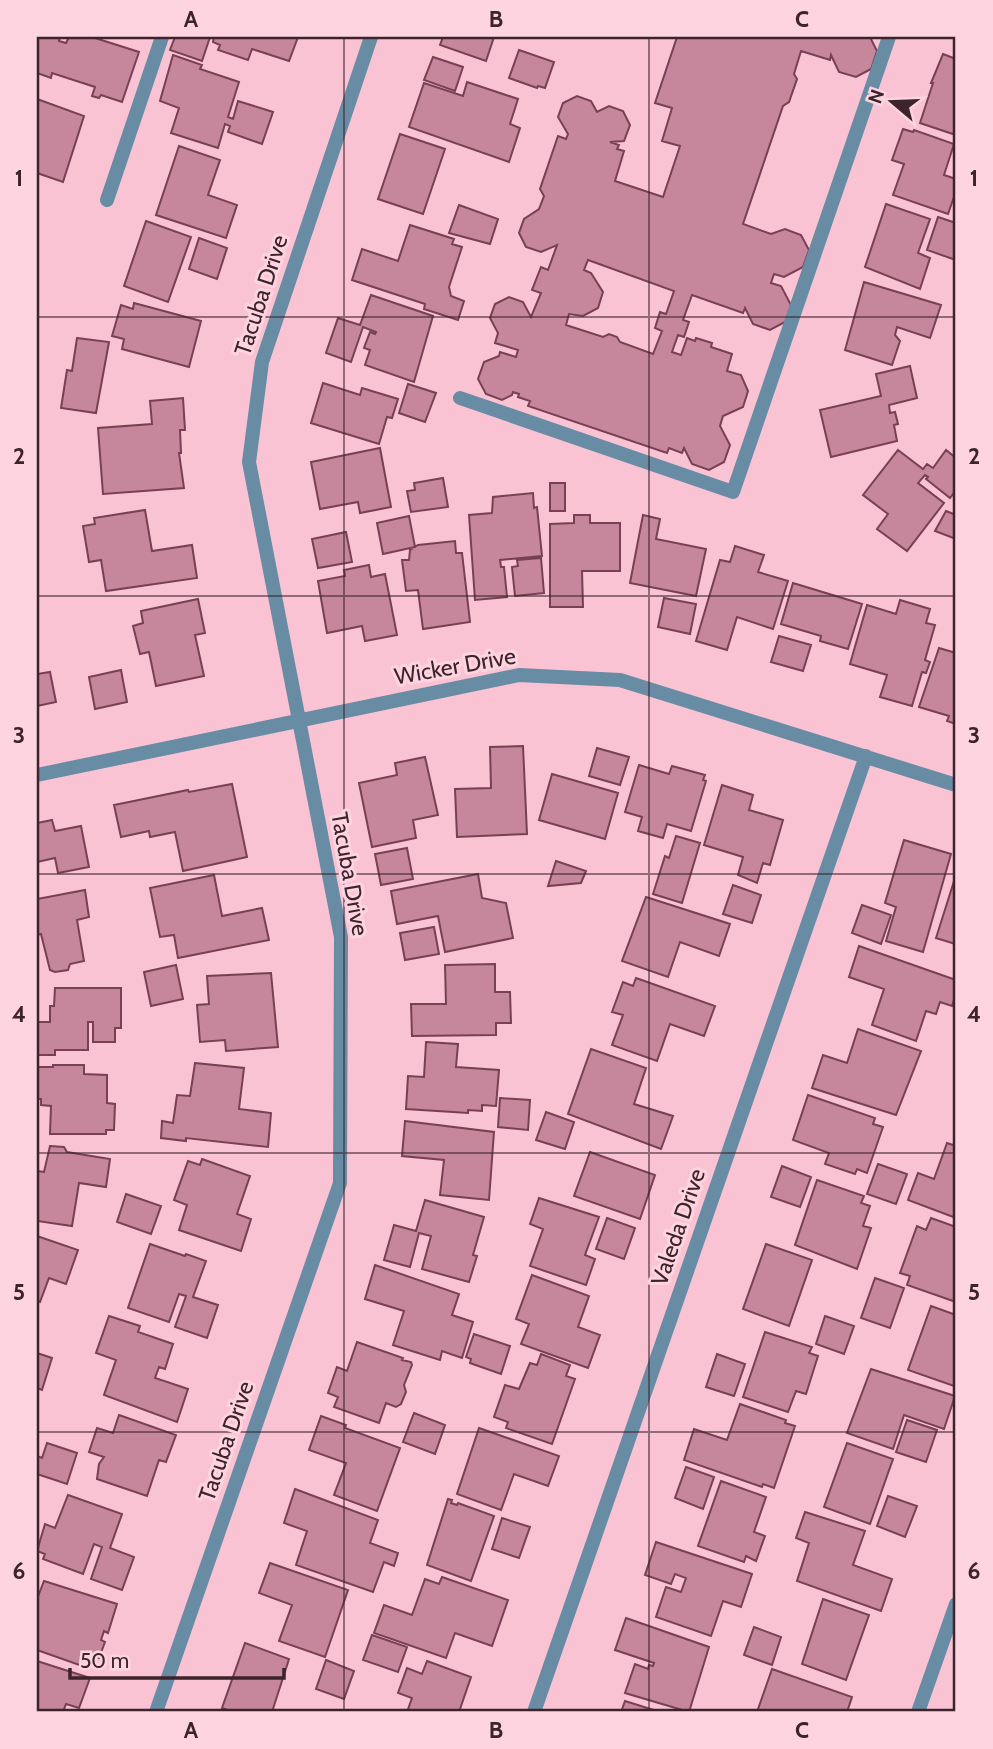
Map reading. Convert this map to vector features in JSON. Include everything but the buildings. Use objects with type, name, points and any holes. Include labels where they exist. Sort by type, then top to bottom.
[{"type":"street","points":[[107,200],[162,37]]},
{"type":"street","name":"Tacuba Drive","points":[[156,1712],[340,1184],[341,937],[249,462],[262,362],[371,37]]},
{"type":"street","points":[[460,398],[733,492],[889,37]]},
{"type":"street","name":"Wicker Drive","points":[[37,775],[519,675],[620,680],[956,785]]},
{"type":"street","name":"Valeda Drive","points":[[534,1712],[866,756]]},
{"type":"street","points":[[918,1712],[956,1604]]}]
